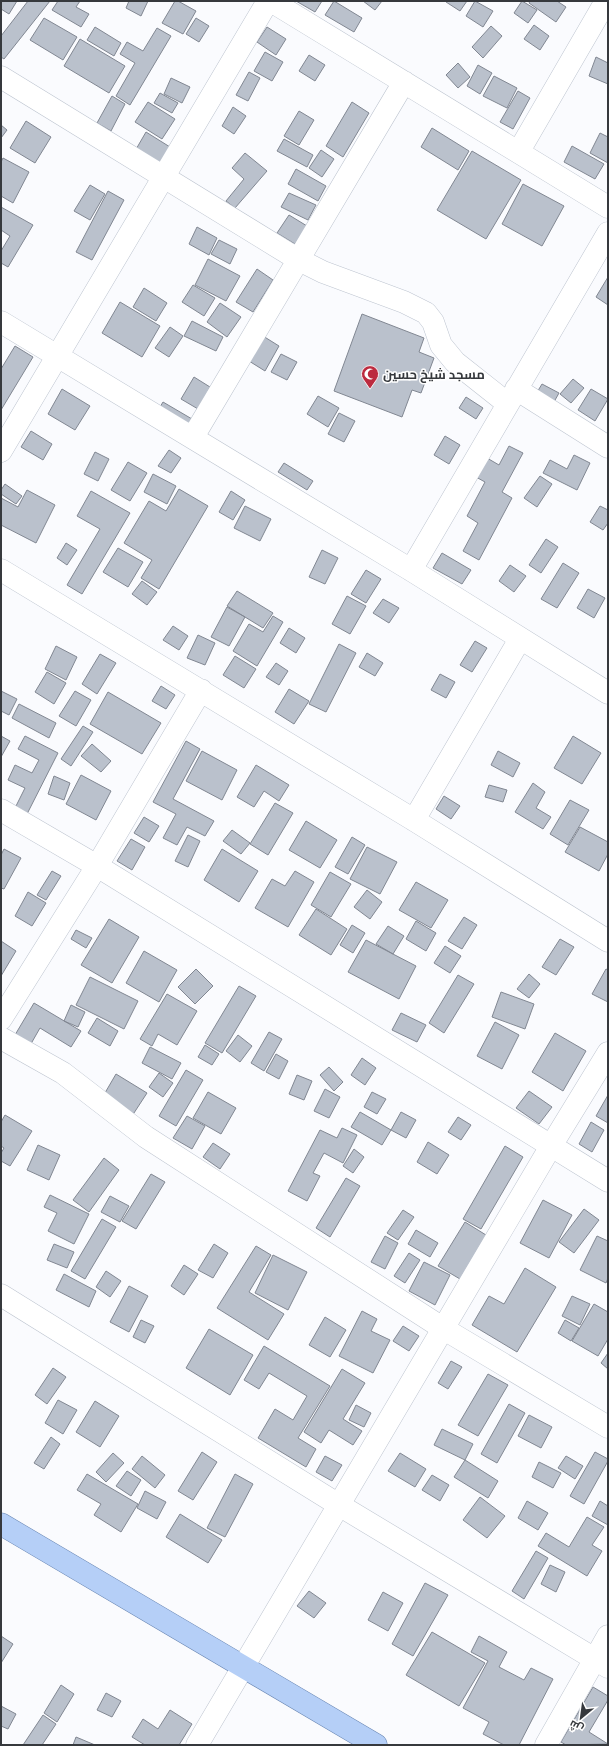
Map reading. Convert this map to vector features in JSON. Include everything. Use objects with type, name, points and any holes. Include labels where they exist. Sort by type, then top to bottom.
[{"type":"main road","points":[[1,1524],[376,1745]]},
{"type":"street","points":[[1,451],[269,1],[608,207]]},
{"type":"street","points":[[518,151],[606,1]]},
{"type":"street","points":[[1,77],[299,260],[323,272],[404,302],[426,313],[433,322],[447,354],[455,362],[512,396],[608,447]]},
{"type":"street","points":[[193,437],[404,82]]},
{"type":"street","points":[[411,570],[608,233]]},
{"type":"street","points":[[1,322],[411,570],[608,693]]},
{"type":"street","points":[[1,570],[414,820],[608,941]]},
{"type":"street","points":[[414,820],[520,639]]},
{"type":"street","points":[[1,1020],[97,866],[201,690]]},
{"type":"street","points":[[1,810],[97,866],[608,1181]]},
{"type":"street","points":[[1,1038],[63,1073],[146,1137],[444,1328],[608,1427]]},
{"type":"street","points":[[197,1745],[551,1146],[608,1053]]},
{"type":"street","points":[[1,1295],[339,1505],[601,1663]]},
{"type":"street","points":[[546,1745],[601,1663],[608,1636]]},
{"type":"building","points":[[1,1],[17,1],[9,14],[1,9]]},
{"type":"building","points":[[28,1],[50,1],[4,59],[1,57],[1,36]]},
{"type":"building","points":[[58,1],[80,1],[76,7],[89,14],[81,27],[52,10]]},
{"type":"building","points":[[129,1],[148,1],[141,16],[126,8]]},
{"type":"building","points":[[175,1],[178,1],[196,11],[183,34],[162,23]]},
{"type":"building","points":[[296,1],[322,1],[315,12]]},
{"type":"building","points":[[334,1],[362,18],[354,32],[325,15]]},
{"type":"building","points":[[363,1],[382,1],[375,10]]},
{"type":"building","points":[[467,1],[460,11],[446,2]]},
{"type":"building","points":[[475,1],[493,11],[483,27],[466,16]]},
{"type":"building","points":[[522,1],[537,10],[528,23],[514,13]]},
{"type":"building","points":[[530,1],[557,1],[566,7],[556,22],[529,3]]},
{"type":"building","points":[[44,18],[77,37],[63,60],[30,40]]},
{"type":"building","points":[[196,18],[209,26],[199,42],[186,34]]},
{"type":"building","points":[[534,25],[549,36],[540,50],[524,39]]},
{"type":"building","points":[[491,26],[502,36],[483,58],[472,47]]},
{"type":"building","points":[[95,27],[121,43],[114,56],[87,40]]},
{"type":"building","points":[[267,27],[286,39],[276,55],[257,42]]},
{"type":"building","points":[[157,28],[171,36],[130,105],[116,96],[135,63],[120,54],[127,42],[143,51]]},
{"type":"building","points":[[80,39],[125,66],[109,93],[64,66]]},
{"type":"building","points":[[265,52],[283,62],[272,81],[254,71]]},
{"type":"building","points":[[309,55],[325,65],[315,81],[299,71]]},
{"type":"building","points":[[596,57],[608,63],[608,84],[589,76]]},
{"type":"building","points":[[458,63],[470,77],[458,88],[446,75]]},
{"type":"building","points":[[478,65],[492,73],[480,94],[467,86]]},
{"type":"building","points":[[249,72],[260,78],[248,101],[236,95]]},
{"type":"building","points":[[494,76],[517,88],[507,108],[483,96]]},
{"type":"building","points":[[171,78],[190,87],[182,103],[164,94]]},
{"type":"building","points":[[518,91],[530,98],[513,129],[500,122]]},
{"type":"building","points":[[160,93],[178,103],[172,113],[154,103]]},
{"type":"building","points":[[112,96],[125,104],[111,131],[97,123]]},
{"type":"building","points":[[148,102],[175,119],[162,139],[135,122]]},
{"type":"building","points":[[352,102],[369,113],[343,157],[326,146]]},
{"type":"building","points":[[233,107],[246,116],[234,134],[222,126]]},
{"type":"building","points":[[299,111],[314,120],[299,145],[284,136]]},
{"type":"building","points":[[26,121],[51,137],[35,163],[10,148]]},
{"type":"building","points":[[1,125],[7,130],[1,138]]},
{"type":"building","points":[[432,128],[469,151],[458,170],[421,147]]},
{"type":"building","points":[[146,132],[170,147],[160,165],[135,151]]},
{"type":"building","points":[[600,133],[608,137],[608,163],[590,153]]},
{"type":"building","points":[[284,139],[313,155],[307,167],[277,151]]},
{"type":"building","points":[[572,146],[604,164],[595,179],[564,162]]},
{"type":"building","points":[[321,150],[334,159],[322,177],[309,168]]},
{"type":"building","points":[[472,151],[521,180],[486,239],[437,210]]},
{"type":"building","points":[[245,153],[267,171],[235,208],[226,201],[244,179],[232,168]]},
{"type":"building","points":[[3,158],[29,172],[13,203],[1,196],[1,162]]},
{"type":"building","points":[[296,169],[326,186],[318,201],[288,184]]},
{"type":"building","points":[[523,184],[564,206],[542,246],[502,224]]},
{"type":"building","points":[[90,185],[105,194],[90,220],[74,211]]},
{"type":"building","points":[[108,191],[124,200],[92,260],[76,252]]},
{"type":"building","points":[[289,193],[316,205],[308,220],[281,207]]},
{"type":"building","points":[[1,207],[33,225],[8,267],[1,263],[1,251],[10,236],[1,230]]},
{"type":"building","points":[[289,215],[307,226],[295,244],[277,233]]},
{"type":"building","points":[[197,227],[217,238],[209,255],[189,244]]},
{"type":"building","points":[[219,240],[237,249],[230,264],[211,254]]},
{"type":"building","points":[[208,259],[240,276],[226,301],[195,285]]},
{"type":"building","points":[[257,269],[273,280],[253,312],[236,302]]},
{"type":"building","points":[[608,277],[608,305],[596,297]]},
{"type":"building","points":[[193,285],[215,298],[204,316],[182,302]]},
{"type":"building","points":[[144,288],[167,303],[156,321],[133,307]]},
{"type":"building","points":[[120,302],[160,326],[142,357],[102,333]]},
{"type":"building","points":[[220,303],[241,317],[227,337],[207,322]]},
{"type":"building","points":[[362,314],[424,338],[419,352],[434,358],[421,393],[412,390],[402,417],[334,391]]},
{"type":"building","points":[[192,321],[223,337],[216,351],[184,336]]},
{"type":"building","points":[[170,327],[183,336],[169,357],[155,348]]},
{"type":"building","points":[[263,336],[279,346],[265,371],[249,361]]},
{"type":"building","points":[[15,346],[33,357],[1,410],[1,369]]},
{"type":"building","points":[[281,354],[297,362],[287,380],[271,372]]},
{"type":"building","points":[[194,377],[210,387],[198,409],[181,399]]},
{"type":"building","points":[[573,379],[584,388],[571,403],[560,394]]},
{"type":"building","points":[[542,384],[559,393],[550,409],[533,399]]},
{"type":"building","points":[[62,389],[90,406],[75,430],[48,414]]},
{"type":"building","points":[[591,389],[608,399],[595,421],[578,410]]},
{"type":"building","points":[[318,396],[339,408],[328,427],[307,414]]},
{"type":"building","points":[[466,397],[483,408],[476,419],[459,408]]},
{"type":"building","points":[[163,402],[192,419],[185,429],[157,412]]},
{"type":"building","points":[[339,413],[355,421],[344,442],[328,434]]},
{"type":"building","points":[[31,431],[52,444],[43,460],[21,447]]},
{"type":"building","points":[[445,436],[460,445],[449,464],[434,455]]},
{"type":"building","points":[[509,446],[523,453],[502,492],[512,498],[479,560],[463,551],[478,523],[467,516],[485,482],[476,477],[487,458],[499,465]]},
{"type":"building","points":[[169,450],[181,458],[171,473],[158,466]]},
{"type":"building","points":[[95,452],[109,459],[98,481],[84,474]]},
{"type":"building","points":[[574,455],[590,463],[577,490],[543,473],[550,460],[567,469]]},
{"type":"building","points":[[128,462],[147,473],[130,501],[111,490]]},
{"type":"building","points":[[284,463],[313,481],[307,490],[278,472]]},
{"type":"building","points":[[153,474],[176,486],[167,504],[144,492]]},
{"type":"building","points":[[540,476],[552,484],[537,507],[524,498]]},
{"type":"building","points":[[5,484],[22,496],[16,504],[1,494],[1,490]]},
{"type":"building","points":[[179,489],[208,506],[159,589],[141,578],[152,560],[124,543],[149,501],[166,511]]},
{"type":"building","points":[[27,490],[55,505],[36,543],[1,525],[1,498],[18,507]]},
{"type":"building","points":[[91,491],[130,513],[82,594],[67,585],[100,529],[77,516]]},
{"type":"building","points":[[231,491],[245,500],[233,520],[219,512]]},
{"type":"building","points":[[245,506],[271,519],[260,541],[234,528]]},
{"type":"building","points":[[600,506],[608,510],[608,523],[603,530],[590,522]]},
{"type":"building","points":[[546,539],[558,547],[541,573],[529,565]]},
{"type":"building","points":[[66,543],[77,550],[67,565],[57,558]]},
{"type":"building","points":[[118,548],[143,562],[128,587],[103,572]]},
{"type":"building","points":[[322,550],[338,558],[325,584],[309,577]]},
{"type":"building","points":[[442,553],[471,570],[462,584],[433,568]]},
{"type":"building","points":[[563,563],[579,573],[557,608],[541,599]]},
{"type":"building","points":[[510,565],[526,576],[514,592],[499,581]]},
{"type":"building","points":[[366,570],[381,579],[366,603],[351,594]]},
{"type":"building","points":[[142,581],[157,592],[147,605],[132,594]]},
{"type":"building","points":[[588,589],[605,598],[594,618],[577,608]]},
{"type":"building","points":[[237,591],[273,613],[263,628],[227,606]]},
{"type":"building","points":[[347,596],[366,606],[350,634],[332,624]]},
{"type":"building","points":[[383,599],[399,608],[389,623],[373,613]]},
{"type":"building","points":[[227,607],[245,617],[229,646],[211,637]]},
{"type":"building","points":[[273,616],[283,622],[257,666],[233,651],[249,624],[263,632]]},
{"type":"building","points":[[173,626],[188,636],[179,650],[163,640]]},
{"type":"building","points":[[289,628],[305,638],[296,653],[280,643]]},
{"type":"building","points":[[198,635],[215,643],[205,665],[187,658]]},
{"type":"building","points":[[475,641],[487,648],[472,672],[460,665]]},
{"type":"building","points":[[339,644],[356,653],[326,712],[309,704]]},
{"type":"building","points":[[56,646],[77,657],[66,680],[45,669]]},
{"type":"building","points":[[367,653],[383,663],[375,676],[359,667]]},
{"type":"building","points":[[100,654],[116,663],[97,694],[82,684]]},
{"type":"building","points":[[235,656],[256,669],[244,688],[223,675]]},
{"type":"building","points":[[276,663],[288,671],[279,685],[266,677]]},
{"type":"building","points":[[47,672],[66,683],[54,704],[35,692]]},
{"type":"building","points":[[440,674],[455,682],[446,698],[431,690]]},
{"type":"building","points":[[161,686],[175,695],[166,709],[152,701]]},
{"type":"building","points":[[289,689],[309,701],[294,724],[275,712]]},
{"type":"building","points":[[1,691],[17,699],[9,715],[1,711]]},
{"type":"building","points":[[75,691],[91,700],[76,726],[59,716]]},
{"type":"building","points":[[108,692],[161,723],[142,754],[90,724]]},
{"type":"building","points":[[19,704],[56,723],[49,738],[12,718]]},
{"type":"building","points":[[83,726],[93,732],[71,766],[61,759]]},
{"type":"building","points":[[1,736],[10,741],[1,757]]},
{"type":"building","points":[[25,736],[58,753],[26,816],[14,810],[25,788],[8,780],[15,765],[32,773],[39,760],[18,749]]},
{"type":"building","points":[[573,736],[601,753],[582,784],[554,768]]},
{"type":"building","points":[[186,741],[200,749],[173,799],[214,821],[205,836],[187,827],[177,845],[163,838],[176,814],[153,802]]},
{"type":"building","points":[[92,744],[111,761],[101,772],[81,756]]},
{"type":"building","points":[[202,751],[237,770],[222,800],[186,781]]},
{"type":"building","points":[[498,751],[520,763],[513,777],[491,765]]},
{"type":"building","points":[[256,765],[289,785],[279,801],[264,791],[254,807],[237,797]]},
{"type":"building","points":[[81,775],[111,791],[96,820],[66,804]]},
{"type":"building","points":[[54,776],[70,783],[64,800],[48,794]]},
{"type":"building","points":[[533,783],[545,792],[536,808],[551,817],[543,829],[515,812]]},
{"type":"building","points":[[489,785],[507,790],[503,802],[485,797]]},
{"type":"building","points":[[444,796],[460,806],[451,819],[436,809]]},
{"type":"building","points":[[570,800],[589,810],[568,845],[550,834]]},
{"type":"building","points":[[275,803],[293,813],[268,855],[250,844]]},
{"type":"building","points":[[144,817],[159,826],[149,842],[134,833]]},
{"type":"building","points":[[306,821],[337,840],[320,868],[289,850]]},
{"type":"building","points":[[580,827],[608,842],[608,854],[599,871],[565,852]]},
{"type":"building","points":[[232,830],[250,843],[241,854],[223,841]]},
{"type":"building","points":[[188,835],[200,841],[188,867],[175,861]]},
{"type":"building","points":[[352,837],[365,845],[348,874],[335,867]]},
{"type":"building","points":[[131,839],[145,847],[132,870],[117,861]]},
{"type":"building","points":[[367,847],[397,862],[380,894],[350,879]]},
{"type":"building","points":[[4,849],[21,858],[4,889],[1,888],[1,855]]},
{"type":"building","points":[[222,849],[258,871],[239,902],[204,880]]},
{"type":"building","points":[[52,871],[61,876],[46,900],[37,895]]},
{"type":"building","points":[[295,871],[314,882],[288,927],[255,908],[272,879],[285,886]]},
{"type":"building","points":[[330,872],[351,884],[331,917],[311,905]]},
{"type":"building","points":[[416,882],[448,900],[431,928],[399,910]]},
{"type":"building","points":[[367,890],[382,902],[370,919],[354,907]]},
{"type":"building","points":[[28,892],[46,903],[32,926],[15,916]]},
{"type":"building","points":[[316,909],[347,929],[331,955],[299,935]]},
{"type":"building","points":[[464,917],[477,925],[462,949],[448,941]]},
{"type":"building","points":[[109,919],[139,937],[112,983],[81,965]]},
{"type":"building","points":[[416,921],[436,933],[426,951],[406,939]]},
{"type":"building","points":[[352,925],[365,933],[353,953],[340,945]]},
{"type":"building","points":[[388,926],[404,936],[393,954],[376,944]]},
{"type":"building","points":[[76,930],[92,938],[86,948],[71,939]]},
{"type":"building","points":[[560,939],[574,947],[556,975],[542,967]]},
{"type":"building","points":[[366,940],[416,966],[399,999],[348,972]]},
{"type":"building","points":[[1,941],[16,951],[1,976]]},
{"type":"building","points":[[445,946],[461,956],[450,973],[434,963]]},
{"type":"building","points":[[144,951],[177,970],[159,1002],[126,983]]},
{"type":"building","points":[[196,969],[213,986],[195,1004],[178,987]]},
{"type":"building","points":[[606,969],[608,970],[608,1002],[592,994]]},
{"type":"building","points":[[529,974],[540,984],[529,998],[517,989]]},
{"type":"building","points":[[458,975],[474,984],[444,1033],[429,1023]]},
{"type":"building","points":[[90,977],[138,1001],[124,1029],[76,1005]]},
{"type":"building","points":[[239,986],[256,996],[222,1053],[205,1043]]},
{"type":"building","points":[[501,992],[534,1004],[525,1029],[492,1017]]},
{"type":"building","points":[[167,994],[197,1011],[177,1045],[158,1034],[152,1046],[140,1039]]},
{"type":"building","points":[[34,1003],[81,1031],[71,1047],[40,1028],[28,1049],[12,1040]]},
{"type":"building","points":[[71,1005],[85,1012],[78,1027],[64,1021]]},
{"type":"building","points":[[401,1013],[426,1025],[417,1042],[392,1030]]},
{"type":"building","points":[[97,1018],[118,1031],[110,1046],[88,1033]]},
{"type":"building","points":[[495,1022],[519,1035],[502,1069],[477,1056]]},
{"type":"building","points":[[269,1032],[282,1039],[264,1071],[251,1063]]},
{"type":"building","points":[[555,1033],[586,1051],[563,1091],[532,1072]]},
{"type":"building","points":[[238,1035],[252,1046],[240,1062],[226,1051]]},
{"type":"building","points":[[205,1045],[219,1054],[212,1065],[198,1057]]},
{"type":"building","points":[[150,1047],[181,1063],[172,1079],[142,1063]]},
{"type":"building","points":[[276,1054],[288,1061],[279,1079],[266,1072]]},
{"type":"building","points":[[362,1058],[376,1068],[365,1085],[351,1075]]},
{"type":"building","points":[[329,1067],[343,1082],[334,1091],[320,1075]]},
{"type":"building","points":[[186,1070],[203,1080],[176,1126],[159,1116]]},
{"type":"building","points":[[159,1073],[173,1083],[163,1097],[149,1087]]},
{"type":"building","points":[[116,1074],[147,1093],[132,1116],[102,1098]]},
{"type":"building","points":[[297,1075],[312,1081],[304,1100],[289,1094]]},
{"type":"building","points":[[325,1089],[340,1097],[329,1118],[314,1111]]},
{"type":"building","points":[[529,1091],[552,1107],[539,1124],[516,1108]]},
{"type":"building","points":[[208,1092],[236,1108],[221,1134],[193,1118]]},
{"type":"building","points":[[372,1092],[386,1099],[377,1114],[364,1107]]},
{"type":"building","points":[[608,1095],[608,1123],[596,1116]]},
{"type":"building","points":[[360,1112],[391,1130],[382,1145],[351,1127]]},
{"type":"building","points":[[401,1112],[416,1120],[406,1138],[391,1130]]},
{"type":"building","points":[[5,1115],[32,1131],[10,1166],[1,1161],[1,1153],[4,1148],[1,1146],[1,1122]]},
{"type":"building","points":[[187,1116],[205,1126],[192,1149],[173,1138]]},
{"type":"building","points":[[458,1117],[471,1125],[461,1140],[448,1132]]},
{"type":"building","points":[[591,1122],[604,1130],[592,1152],[579,1144]]},
{"type":"building","points":[[342,1128],[357,1135],[343,1163],[324,1153],[313,1173],[320,1176],[307,1201],[288,1191],[320,1130],[337,1138]]},
{"type":"building","points":[[428,1142],[449,1155],[437,1174],[417,1162]]},
{"type":"building","points":[[213,1143],[230,1154],[220,1169],[203,1157]]},
{"type":"building","points":[[38,1145],[60,1155],[49,1180],[27,1170]]},
{"type":"building","points":[[505,1146],[523,1157],[481,1229],[463,1219]]},
{"type":"building","points":[[354,1149],[364,1157],[353,1173],[343,1166]]},
{"type":"building","points":[[104,1158],[119,1170],[89,1212],[73,1200]]},
{"type":"building","points":[[151,1174],[165,1182],[136,1229],[122,1221]]},
{"type":"building","points":[[346,1178],[360,1186],[330,1237],[316,1228]]},
{"type":"building","points":[[50,1195],[89,1214],[74,1244],[48,1231],[57,1213],[44,1207]]},
{"type":"building","points":[[110,1196],[129,1206],[120,1222],[101,1212]]},
{"type":"building","points":[[543,1200],[572,1215],[549,1258],[520,1243]]},
{"type":"building","points":[[584,1209],[599,1220],[574,1253],[559,1242]]},
{"type":"building","points":[[403,1210],[414,1217],[398,1240],[387,1233]]},
{"type":"building","points":[[102,1219],[116,1227],[85,1279],[71,1271]]},
{"type":"building","points":[[465,1222],[486,1235],[460,1279],[438,1266]]},
{"type":"building","points":[[416,1230],[438,1243],[430,1257],[408,1244]]},
{"type":"building","points":[[385,1236],[398,1243],[385,1269],[371,1262]]},
{"type":"building","points":[[597,1236],[608,1241],[608,1278],[606,1283],[580,1270]]},
{"type":"building","points":[[54,1244],[74,1252],[67,1268],[47,1260]]},
{"type":"building","points":[[214,1244],[228,1253],[213,1278],[198,1270]]},
{"type":"building","points":[[256,1246],[271,1255],[249,1292],[284,1314],[268,1340],[217,1308]]},
{"type":"building","points":[[409,1253],[420,1260],[405,1283],[394,1276]]},
{"type":"building","points":[[273,1255],[307,1272],[288,1310],[255,1293]]},
{"type":"building","points":[[424,1262],[450,1275],[435,1305],[409,1291]]},
{"type":"building","points":[[184,1265],[198,1274],[184,1295],[171,1286]]},
{"type":"building","points":[[525,1268],[556,1287],[517,1352],[472,1325],[489,1296],[504,1304]]},
{"type":"building","points":[[106,1271],[121,1281],[110,1297],[96,1287]]},
{"type":"building","points":[[64,1274],[96,1291],[89,1307],[56,1290]]},
{"type":"building","points":[[129,1286],[148,1296],[129,1332],[110,1322]]},
{"type":"building","points":[[572,1296],[590,1304],[580,1325],[562,1316]]},
{"type":"building","points":[[594,1304],[608,1312],[608,1339],[598,1356],[572,1341]]},
{"type":"building","points":[[362,1311],[377,1319],[371,1331],[390,1340],[373,1373],[339,1356]]},
{"type":"building","points":[[325,1317],[346,1330],[330,1357],[309,1345]]},
{"type":"building","points":[[141,1320],[154,1326],[145,1343],[133,1337]]},
{"type":"building","points":[[565,1320],[579,1328],[571,1341],[558,1333]]},
{"type":"building","points":[[403,1326],[419,1336],[409,1351],[393,1341]]},
{"type":"building","points":[[209,1329],[253,1355],[230,1395],[186,1368]]},
{"type":"building","points":[[264,1346],[330,1386],[298,1438],[316,1449],[306,1467],[258,1438],[275,1409],[293,1420],[307,1396],[269,1373],[259,1389],[244,1380]]},
{"type":"building","points":[[608,1353],[608,1369],[601,1363]]},
{"type":"building","points":[[451,1361],[462,1367],[448,1389],[438,1383]]},
{"type":"building","points":[[53,1368],[66,1377],[47,1404],[35,1395]]},
{"type":"building","points":[[342,1369],[365,1383],[343,1419],[362,1431],[353,1445],[329,1430],[321,1443],[304,1432]]},
{"type":"building","points":[[488,1374],[508,1385],[478,1436],[458,1425]]},
{"type":"building","points":[[58,1400],[77,1410],[63,1434],[45,1423]]},
{"type":"building","points":[[95,1401],[119,1416],[100,1447],[76,1432]]},
{"type":"building","points":[[509,1404],[525,1413],[497,1463],[481,1454]]},
{"type":"building","points":[[356,1405],[371,1413],[364,1427],[349,1420]]},
{"type":"building","points":[[529,1415],[552,1427],[541,1448],[518,1436]]},
{"type":"building","points":[[442,1429],[473,1444],[465,1460],[434,1445]]},
{"type":"building","points":[[51,1437],[60,1444],[44,1469],[34,1463]]},
{"type":"building","points":[[202,1452],[217,1462],[193,1500],[178,1491]]},
{"type":"building","points":[[595,1452],[608,1459],[608,1461],[584,1504],[570,1496]]},
{"type":"building","points":[[113,1453],[124,1463],[106,1482],[96,1472]]},
{"type":"building","points":[[400,1453],[426,1469],[415,1487],[388,1471]]},
{"type":"building","points":[[142,1456],[165,1475],[155,1488],[132,1469]]},
{"type":"building","points":[[325,1456],[342,1465],[332,1481],[316,1472]]},
{"type":"building","points":[[566,1456],[583,1466],[575,1479],[558,1468]]},
{"type":"building","points":[[465,1460],[498,1481],[488,1498],[454,1477]]},
{"type":"building","points":[[539,1462],[561,1473],[553,1488],[532,1477]]},
{"type":"building","points":[[127,1471],[141,1480],[131,1496],[116,1486]]},
{"type":"building","points":[[87,1474],[138,1504],[121,1532],[94,1515],[101,1504],[77,1490]]},
{"type":"building","points":[[235,1474],[253,1484],[225,1537],[207,1528]]},
{"type":"building","points":[[432,1475],[449,1485],[440,1501],[422,1490]]},
{"type":"building","points":[[145,1491],[166,1502],[157,1519],[137,1508]]},
{"type":"building","points":[[480,1497],[505,1516],[487,1538],[463,1520]]},
{"type":"building","points":[[527,1501],[548,1513],[538,1530],[518,1518]]},
{"type":"building","points":[[600,1501],[608,1506],[608,1525],[592,1516]]},
{"type":"building","points":[[180,1514],[222,1540],[208,1563],[166,1537]]},
{"type":"building","points":[[587,1517],[604,1527],[592,1545],[602,1551],[587,1576],[538,1546],[546,1533],[569,1547]]},
{"type":"building","points":[[536,1551],[548,1558],[524,1599],[512,1591]]},
{"type":"building","points":[[550,1565],[565,1572],[556,1592],[541,1584]]},
{"type":"building","points":[[425,1583],[448,1595],[413,1656],[392,1644]]},
{"type":"building","points":[[309,1591],[326,1603],[314,1618],[297,1606]]},
{"type":"building","points":[[383,1592],[403,1603],[388,1631],[368,1620]]},
{"type":"building","points":[[432,1632],[485,1663],[459,1706],[406,1675]]},
{"type":"building","points":[[1,1636],[13,1644],[1,1663]]},
{"type":"building","points":[[479,1636],[507,1652],[499,1667],[524,1680],[531,1668],[553,1679],[519,1745],[504,1745],[483,1734],[489,1722],[463,1708],[488,1661],[471,1652]]},
{"type":"building","points":[[61,1685],[74,1694],[57,1722],[44,1713]]},
{"type":"building","points":[[593,1687],[608,1696],[608,1700],[589,1732],[608,1744],[566,1745],[561,1742]]},
{"type":"building","points":[[106,1693],[121,1701],[112,1717],[97,1710]]},
{"type":"building","points":[[1,1706],[16,1714],[8,1729],[1,1726]]},
{"type":"building","points":[[170,1710],[192,1724],[179,1745],[145,1745],[132,1737],[143,1719],[158,1729]]},
{"type":"building","points":[[43,1715],[56,1724],[42,1745],[23,1745]]},
{"type":"building","points":[[76,1737],[95,1745],[73,1745]]},
{"type":"place","name":"مسجد شيخ حسين","points":[[370,389]]}]
